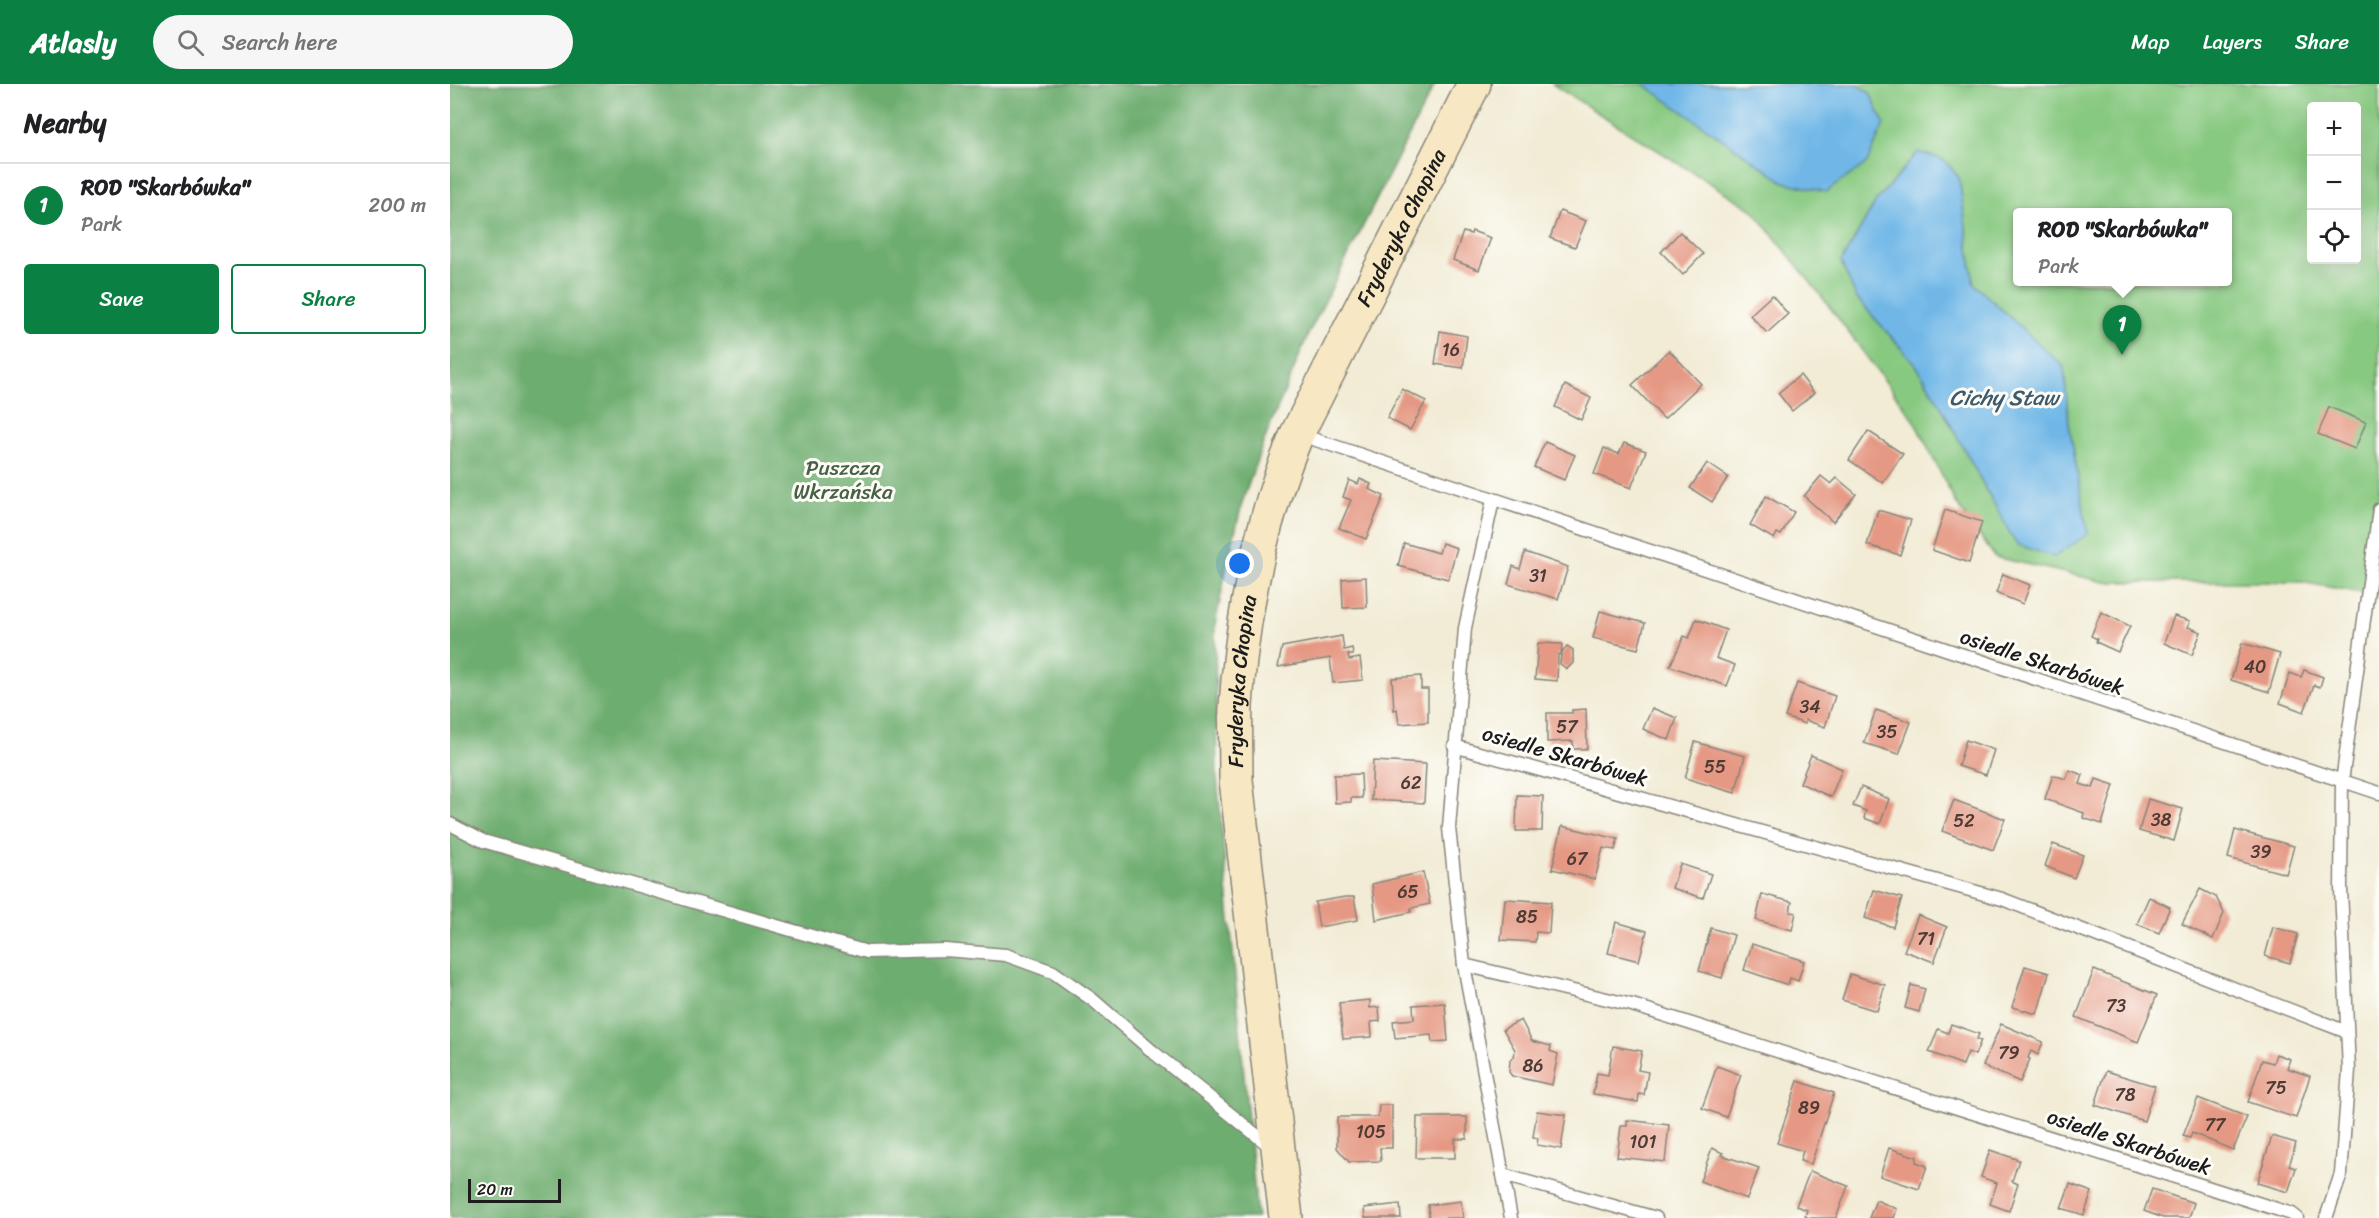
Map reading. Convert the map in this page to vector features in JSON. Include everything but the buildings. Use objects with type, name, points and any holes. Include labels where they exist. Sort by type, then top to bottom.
[{"type":"street","name":"Fryderyka Chopina","points":[[1286,1218],[1236,780],[1236,708],[1241,644],[1253,575],[1284,464],[1474,84]]},
{"type":"lane","name":"osiedle Skarbówek","points":[[1297,434],[2379,793]]},
{"type":"lane","name":"osiedle Skarbówek","points":[[1493,500],[1465,628],[1449,828],[1464,965],[1511,1218]]},
{"type":"lane","points":[[2326,1218],[2341,1174],[2349,1070],[2341,889],[2342,782],[2379,509]]},
{"type":"lane","name":"osiedle Skarbówek","points":[[1454,746],[2002,899],[2347,1032]]},
{"type":"lane","points":[[450,824],[483,841],[867,952],[945,950],[1006,955],[1053,972],[1093,1000],[1152,1051],[1277,1151]]},
{"type":"lane","name":"osiedle Skarbówek","points":[[1464,965],[1632,1005],[2292,1214],[2297,1218]]},
{"type":"lane","points":[[1503,1175],[1656,1218]]},
{"type":"green space","name":"Puszcza Wkrzańska","points":[[450,84],[1435,84],[1308,335],[1262,446],[1243,500],[1215,625],[1217,776],[1257,1218],[450,1218]]},
{"type":"green space","points":[[1552,84],[2379,84],[2379,596],[2301,582],[2105,582],[1995,557],[1956,503],[1912,417],[1753,210]]},
{"type":"water","points":[[1643,84],[1857,84],[1870,93],[1884,124],[1867,163],[1826,192],[1784,182]]},
{"type":"water","name":"Cichy Staw","points":[[1918,152],[1944,160],[1959,177],[1974,284],[2064,367],[2069,424],[2088,534],[2054,557],[2016,544],[1916,365],[1856,297],[1841,262],[1877,200]]},
{"type":"place","name":"ROD \"Skarbówka\"","points":[[2122,355]]}]
